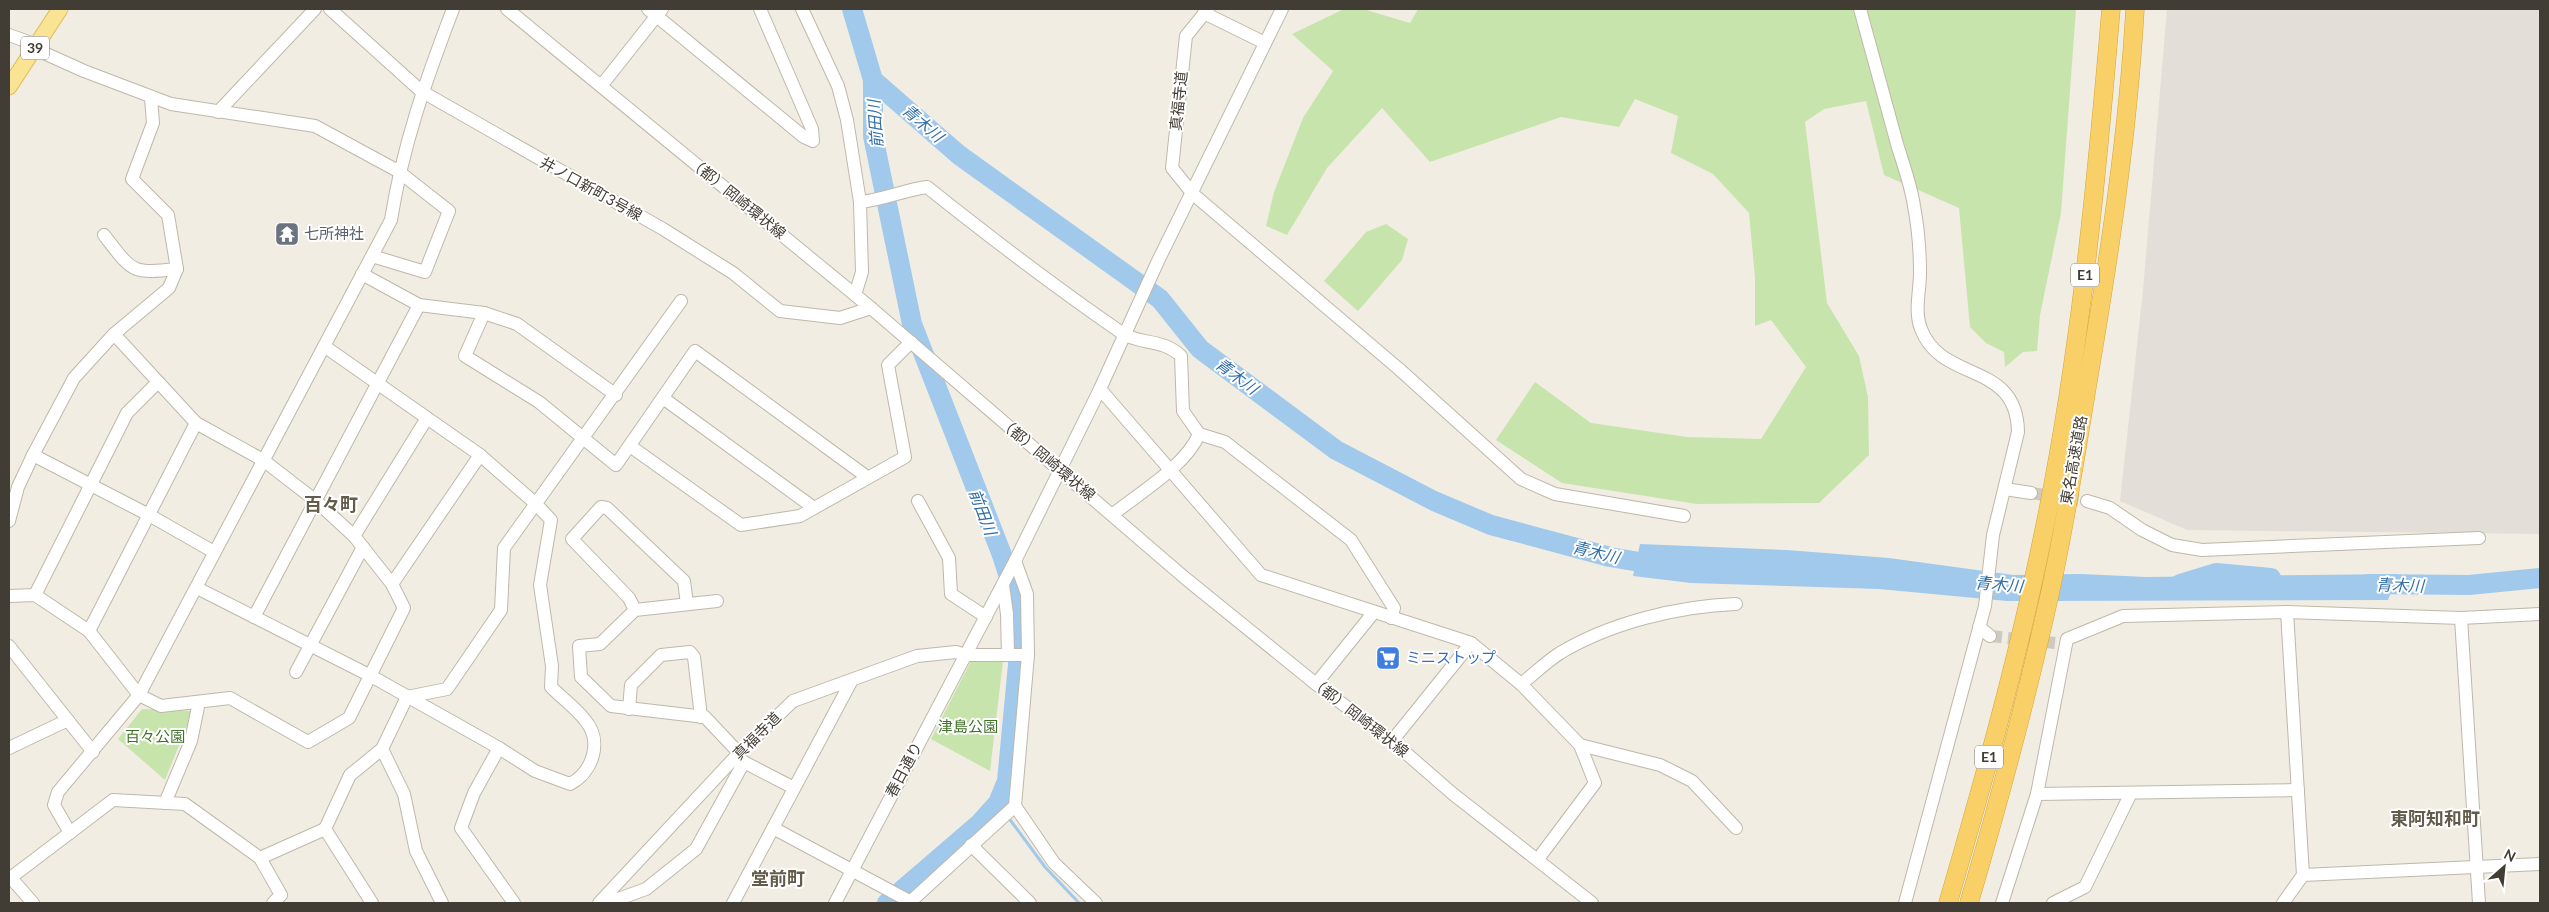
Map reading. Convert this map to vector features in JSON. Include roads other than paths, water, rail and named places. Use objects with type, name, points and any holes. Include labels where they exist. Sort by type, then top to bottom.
[{"type":"highway","name":"東名高速道路","points":[[1948,903],[1976,809],[2026,611],[2042,539],[2080,314],[2095,186],[2111,9]]},
{"type":"highway","name":"東名高速道路","points":[[1969,903],[1995,815],[2045,614],[2061,537],[2099,316],[2117,190],[2129,94],[2135,9]]},
{"type":"main road","name":"39","points":[[9,87],[60,9]]},
{"type":"street","points":[[218,112],[315,9]]},
{"type":"street","name":"井ノ口新町3号線","points":[[330,9],[421,92],[663,229],[733,273],[780,311],[840,318],[871,308]]},
{"type":"street","points":[[70,833],[54,805],[58,792],[139,696],[197,588],[262,460],[391,220],[398,171],[421,92],[453,9]]},
{"type":"street","name":"（都）岡崎環状線","points":[[507,9],[871,308],[1184,578],[1316,684],[1392,741],[1453,794],[1592,903]]},
{"type":"street","points":[[601,86],[656,11],[804,137],[814,140],[812,129],[773,35],[760,9]]},
{"type":"street","points":[[802,9],[838,86],[847,120],[860,202],[862,272],[855,295]]},
{"type":"street","points":[[1096,903],[1054,863],[1015,806],[1028,655],[1027,594],[1016,561],[1100,389],[1158,260],[1193,194],[1282,9]]},
{"type":"street","points":[[1860,9],[1914,205],[1920,273],[1918,316],[1921,328],[1928,343],[1938,354],[2000,386],[2014,404],[2018,432],[1993,534],[1985,606],[1905,903]]},
{"type":"street","points":[[1206,11],[1265,43]]},
{"type":"street","name":"真福寺道","points":[[1206,11],[1186,36],[1172,168],[1193,194],[1399,369],[1521,479],[1555,494],[1684,516]]},
{"type":"street","points":[[9,35],[36,46],[44,53],[84,71],[171,104],[315,126],[398,171],[449,211],[425,272],[372,256]]},
{"type":"street","points":[[9,521],[18,487],[74,378],[114,334],[169,288],[178,269],[168,215],[132,179],[153,123],[151,98]]},
{"type":"street","points":[[860,202],[874,201],[908,190],[927,187],[1009,252],[1125,333],[1171,347],[1181,356],[1183,411],[1199,434],[1225,442],[1351,540],[1394,608],[1391,618]]},
{"type":"street","points":[[104,235],[127,265],[144,273],[178,269]]},
{"type":"street","points":[[362,274],[419,306],[484,313],[517,324],[616,394]]},
{"type":"street","points":[[407,697],[447,690],[501,610],[504,548],[681,301]]},
{"type":"street","points":[[254,617],[419,306]]},
{"type":"street","points":[[484,313],[466,356],[539,402],[582,440],[616,466],[695,351],[867,477]]},
{"type":"street","points":[[9,595],[35,595],[89,631],[139,696],[161,706],[230,698],[308,742],[349,718],[404,608],[392,584],[363,547],[316,500],[262,460],[196,423],[114,334]]},
{"type":"street","points":[[630,446],[740,525],[800,516],[905,457],[888,365],[911,343]]},
{"type":"street","points":[[197,588],[371,676],[499,748],[535,771],[570,784],[578,780],[590,766],[594,753],[594,737],[586,721],[551,687],[552,666],[540,585],[551,520],[535,503],[480,456],[324,346]]},
{"type":"street","points":[[35,595],[127,413],[158,382]]},
{"type":"street","points":[[1100,389],[1261,575],[1471,643],[1521,684],[1580,745],[1595,783],[1538,859]]},
{"type":"street","points":[[663,398],[814,508]]},
{"type":"street","points":[[354,536],[426,418]]},
{"type":"street","points":[[89,631],[196,423]]},
{"type":"street","points":[[1112,515],[1171,469],[1194,447],[1199,434]]},
{"type":"street","points":[[33,455],[149,514],[214,552]]},
{"type":"street","points":[[392,584],[480,456]]},
{"type":"street","points":[[2005,489],[2031,493]]},
{"type":"street","points":[[918,501],[949,558],[951,594],[986,617]]},
{"type":"street","points":[[2087,501],[2110,508],[2142,530],[2172,546],[2202,550],[2479,538]]},
{"type":"street","points":[[635,610],[629,598],[572,539],[601,507],[607,508],[684,581],[687,604]]},
{"type":"street","points":[[296,672],[363,547]]},
{"type":"street","name":"春日通り","points":[[834,903],[964,655],[1016,561]]},
{"type":"street","points":[[1003,585],[1007,614],[1008,655]]},
{"type":"street","points":[[717,600],[635,610],[600,644],[578,646],[583,680],[611,706],[708,719],[740,758],[794,788]]},
{"type":"street","points":[[1521,684],[1560,653],[1628,622],[1707,605],[1736,604]]},
{"type":"street","points":[[1316,684],[1374,612]]},
{"type":"street","points":[[2283,903],[2303,875],[2288,612]]},
{"type":"street","points":[[2002,903],[2037,794],[2061,641],[2122,616],[2288,612],[2461,618],[2540,614]]},
{"type":"street","points":[[2461,618],[2479,903]]},
{"type":"street","points":[[1979,627],[1990,636]]},
{"type":"street","points":[[1392,741],[1471,643]]},
{"type":"street","points":[[9,646],[93,752]]},
{"type":"street","points":[[629,709],[631,685],[654,662],[664,654],[690,652],[694,657],[701,717]]},
{"type":"street","name":"真福寺道","points":[[604,902],[793,701],[917,656],[956,652],[964,655],[1028,655]]},
{"type":"street","points":[[733,903],[852,680]]},
{"type":"street","points":[[260,858],[325,829],[350,775],[382,749],[407,697]]},
{"type":"street","points":[[165,803],[191,741],[199,702]]},
{"type":"street","points":[[9,748],[68,720]]},
{"type":"street","points":[[1580,745],[1660,765],[1692,781],[1736,828]]},
{"type":"street","points":[[499,748],[474,793],[461,828],[514,903]]},
{"type":"street","points":[[382,749],[404,794],[416,851],[442,903]]},
{"type":"street","points":[[604,902],[646,889],[696,849],[740,758]]},
{"type":"street","points":[[2037,794],[2130,795],[2298,790]]},
{"type":"street","points":[[2053,903],[2085,887],[2130,795]]},
{"type":"street","points":[[32,903],[10,878],[113,800],[185,804],[260,858],[281,895],[273,903]]},
{"type":"street","points":[[773,828],[911,903],[1015,806]]},
{"type":"street","points":[[325,829],[372,903]]},
{"type":"street","points":[[971,846],[1030,903]]},
{"type":"street","points":[[2303,875],[2540,864]]},
{"type":"water","points":[[1640,544],[1787,550],[1889,558],[2013,575],[2081,574],[2146,577],[2398,574],[2388,600],[2007,601],[1879,589],[1691,583],[1633,576]]},
{"type":"waterway","name":"青木川","points":[[852,9],[873,80],[959,155],[1160,299],[1200,349],[1336,450],[1434,501],[1491,525],[1610,557],[1663,566]]},
{"type":"waterway","name":"前田川","points":[[873,80],[873,136],[912,324],[1002,555],[1016,599],[1018,665],[1007,781],[998,803],[980,823],[887,903]]},
{"type":"waterway","name":"青木川","points":[[2180,584],[2216,573],[2271,578]]},
{"type":"waterway","name":"青木川","points":[[2368,584],[2469,585],[2540,578]]},
{"type":"waterway","points":[[998,803],[1005,812]]},
{"type":"waterway","points":[[1008,817],[1045,867],[1079,903]]},
{"type":"tunnel","points":[[2031,493],[2087,501]]},
{"type":"tunnel","points":[[1990,636],[2055,643]]},
{"type":"place","name":"七所神社","points":[[287,234]]},
{"type":"place","name":"ミニストップ","points":[[1388,658]]},
{"type":"district","name":"百々町","points":[[331,505]]},
{"type":"district","name":"東阿知和町","points":[[2435,819]]},
{"type":"district","name":"堂前町","points":[[778,879]]},
{"type":"park label","name":"津島公園","points":[[968,727]]},
{"type":"park label","name":"百々公園","points":[[155,737]]}]
